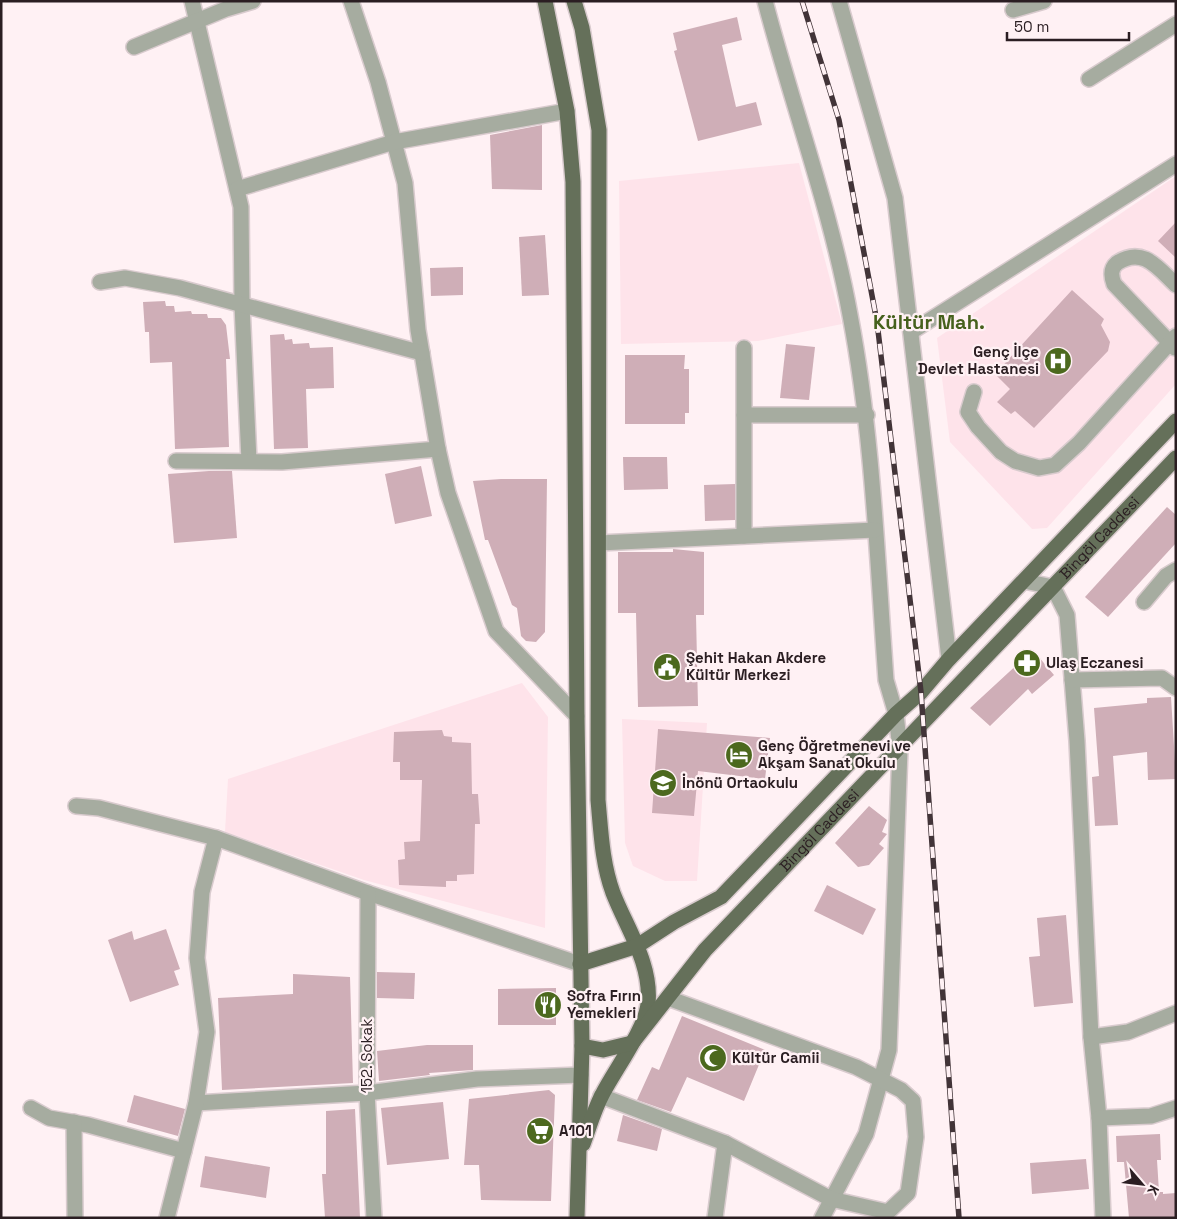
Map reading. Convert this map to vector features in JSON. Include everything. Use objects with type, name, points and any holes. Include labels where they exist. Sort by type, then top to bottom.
[{"type":"main road","points":[[545,1],[567,110],[573,182],[577,716],[582,1046],[577,1218]]},
{"type":"main road","points":[[574,1],[582,28],[599,130],[598,800],[603,860],[613,892],[637,946],[648,978],[648,1006],[632,1043],[601,1096],[579,1155]]},
{"type":"main road","name":"Bingöl Caddesi","points":[[580,964],[637,946],[674,922],[721,897],[896,714],[921,692],[1176,421]]},
{"type":"main road","name":"Bingöl Caddesi","points":[[632,1043],[705,950],[900,749],[1176,458]]},
{"type":"main road","points":[[582,1046],[603,1050],[632,1043]]},
{"type":"street","points":[[192,1],[241,207],[242,305],[249,461]]},
{"type":"street","points":[[134,47],[197,21],[253,1]]},
{"type":"street","points":[[351,1],[378,82],[405,183],[418,330],[438,449],[448,493],[496,631],[577,716]]},
{"type":"street","points":[[765,1],[787,86],[834,240],[850,315],[867,415],[886,680],[896,714],[900,749],[889,1050],[866,1134],[822,1218]]},
{"type":"street","points":[[839,1],[894,198],[950,659]]},
{"type":"street","points":[[1014,10],[1044,1]]},
{"type":"street","points":[[1089,80],[1176,24]]},
{"type":"street","points":[[237,189],[394,142],[567,110]]},
{"type":"street","points":[[910,332],[1176,164]]},
{"type":"street","points":[[974,392],[968,412],[978,427],[1001,452],[1015,461],[1039,468],[1054,465],[1079,443],[1174,342],[1114,284],[1111,274],[1114,265],[1130,256],[1139,256],[1153,264],[1176,286]]},
{"type":"street","points":[[100,282],[125,278],[180,288],[422,353]]},
{"type":"street","points":[[744,348],[744,536]]},
{"type":"street","points":[[744,415],[867,415]]},
{"type":"street","points":[[176,461],[282,462],[438,449]]},
{"type":"street","points":[[599,543],[875,530]]},
{"type":"street","points":[[1144,602],[1166,576],[1176,570]]},
{"type":"street","points":[[1024,581],[1053,587],[1067,615],[1091,1037],[1099,1118],[1103,1218]]},
{"type":"street","points":[[1072,680],[1162,678],[1176,688]]},
{"type":"street","points":[[76,806],[99,808],[216,838],[368,893],[580,964]]},
{"type":"street","points":[[167,1218],[196,1102],[207,1032],[197,958],[201,902],[216,838]]},
{"type":"street","name":"152. Sokak","points":[[368,893],[367,1093],[374,1218]]},
{"type":"street","points":[[601,1096],[725,1143],[831,1199],[888,1212],[908,1193],[916,1137],[913,1101],[902,1090],[856,1067],[668,998]]},
{"type":"street","points":[[1091,1037],[1128,1032],[1176,1014]]},
{"type":"street","points":[[196,1102],[367,1093],[478,1079],[581,1075]]},
{"type":"street","points":[[31,1108],[49,1118],[74,1122],[184,1151]]},
{"type":"street","points":[[1099,1118],[1151,1116],[1176,1108]]},
{"type":"street","points":[[74,1122],[75,1218]]},
{"type":"street","points":[[715,1218],[725,1143]]},
{"type":"shaded area","points":[[799,163],[842,324],[758,341],[621,344],[619,181]]},
{"type":"shaded area","name":"Genç İlçe Devlet Hastanesi","points":[[1176,176],[1176,384],[1047,528],[1032,529],[950,442],[937,338]]},
{"type":"shaded area","points":[[522,683],[548,717],[545,928],[364,880],[225,832],[228,779]]},
{"type":"shaded area","name":"İnönü Ortaokulu","points":[[622,719],[707,723],[697,881],[665,881],[633,866],[625,843]]},
{"type":"building","points":[[737,17],[742,40],[722,45],[736,107],[756,102],[762,125],[698,141],[674,51],[677,50],[673,33]]},
{"type":"building","points":[[542,125],[542,190],[492,189],[490,135]]},
{"type":"building","points":[[1176,222],[1176,258],[1158,241]]},
{"type":"building","points":[[545,235],[549,295],[522,296],[519,237]]},
{"type":"building","points":[[463,267],[463,295],[431,296],[430,268]]},
{"type":"building","points":[[1072,290],[1104,319],[1101,325],[1110,342],[1108,351],[1034,428],[1015,411],[1011,414],[997,402],[1010,389],[995,374]]},
{"type":"building","points":[[165,301],[166,306],[174,306],[175,312],[191,311],[192,314],[207,314],[208,318],[221,318],[226,325],[230,359],[226,359],[229,447],[175,449],[172,362],[150,363],[149,332],[145,332],[143,302]]},
{"type":"building","points":[[284,334],[285,340],[292,339],[293,344],[309,343],[310,348],[333,347],[334,388],[306,389],[308,448],[274,449],[270,335]]},
{"type":"building","points":[[786,344],[815,347],[809,400],[780,398]]},
{"type":"building","points":[[625,355],[685,355],[684,369],[689,369],[689,413],[685,413],[685,424],[625,424]]},
{"type":"building","points":[[623,457],[667,457],[668,489],[624,490]]},
{"type":"building","points":[[421,466],[432,516],[395,524],[385,474]]},
{"type":"building","points":[[232,471],[237,538],[174,543],[168,474]]},
{"type":"building","points":[[547,479],[545,632],[536,642],[526,641],[521,636],[517,608],[512,605],[488,540],[485,540],[473,481]]},
{"type":"building","points":[[735,484],[735,520],[705,521],[704,485]]},
{"type":"building","points":[[1167,507],[1176,515],[1176,543],[1108,617],[1085,597]]},
{"type":"building","points":[[673,549],[704,552],[704,615],[696,615],[698,706],[638,707],[636,613],[618,613],[618,552],[673,552]]},
{"type":"building","points":[[1033,650],[1054,675],[1032,694],[1028,689],[990,726],[970,708]]},
{"type":"building","points":[[1171,697],[1176,779],[1148,780],[1147,752],[1113,756],[1118,825],[1095,826],[1092,777],[1099,776],[1094,708],[1147,703],[1147,698]]},
{"type":"building","points":[[658,729],[770,738],[765,779],[698,771],[694,816],[652,813]]},
{"type":"building","points":[[442,730],[444,736],[452,737],[452,742],[471,743],[472,794],[478,794],[480,824],[475,824],[474,874],[457,875],[457,881],[446,881],[446,887],[399,885],[398,860],[405,859],[404,842],[420,841],[422,780],[400,780],[400,762],[393,762],[394,732]]},
{"type":"building","points":[[869,806],[887,820],[882,832],[887,834],[879,844],[884,848],[869,865],[858,867],[835,843]]},
{"type":"building","points":[[827,885],[876,909],[863,935],[814,911]]},
{"type":"building","points":[[1066,915],[1073,1003],[1034,1007],[1029,957],[1040,956],[1037,918]]},
{"type":"building","points":[[166,929],[180,969],[174,971],[179,985],[130,1002],[108,940],[132,931],[134,940]]},
{"type":"building","points":[[377,972],[415,973],[414,999],[377,998]]},
{"type":"building","points":[[293,974],[350,977],[353,1083],[222,1090],[218,998],[293,994]]},
{"type":"building","points":[[556,988],[556,1025],[498,1025],[498,989]]},
{"type":"building","name":"Kültür Camii","points":[[682,1016],[765,1050],[744,1101],[687,1077],[671,1112],[637,1100],[652,1067],[659,1070]]},
{"type":"building","points":[[427,1045],[473,1045],[473,1070],[429,1073],[430,1075],[379,1081],[377,1051]]},
{"type":"building","points":[[549,1090],[555,1095],[551,1201],[481,1200],[479,1165],[464,1165],[469,1099]]},
{"type":"building","points":[[134,1095],[185,1109],[178,1136],[127,1122]]},
{"type":"building","points":[[443,1102],[449,1159],[387,1165],[381,1108]]},
{"type":"building","points":[[355,1109],[360,1218],[325,1218],[322,1174],[326,1174],[326,1111]]},
{"type":"building","points":[[623,1115],[662,1129],[657,1151],[617,1141]]},
{"type":"building","points":[[1160,1134],[1161,1160],[1157,1160],[1159,1192],[1163,1192],[1163,1194],[1176,1193],[1176,1218],[1129,1218],[1124,1162],[1117,1162],[1116,1136]]},
{"type":"building","points":[[205,1156],[270,1167],[266,1198],[200,1187]]},
{"type":"building","points":[[1086,1159],[1089,1189],[1032,1194],[1030,1163]]},
{"type":"railway","points":[[802,1],[839,120],[877,322],[921,692],[959,1218]]},
{"type":"place","name":"Genç İlçe Devlet Hastanesi","points":[[1058,361]]},
{"type":"place","name":"Ulaş Eczanesi","points":[[1027,663]]},
{"type":"place","name":"Şehit Hakan Akdere Kültür Merkezi","points":[[667,667]]},
{"type":"place","name":"Genç Öğretmenevi ve Akşam Sanat Okulu","points":[[739,755]]},
{"type":"place","name":"İnönü Ortaokulu","points":[[663,783]]},
{"type":"place","name":"Sofra Fırın Yemekleri","points":[[548,1005]]},
{"type":"place","name":"Kültür Camii","points":[[713,1058]]},
{"type":"place","name":"A101","points":[[540,1131]]},
{"type":"district","name":"Kültür Mah.","points":[[929,322]]}]
